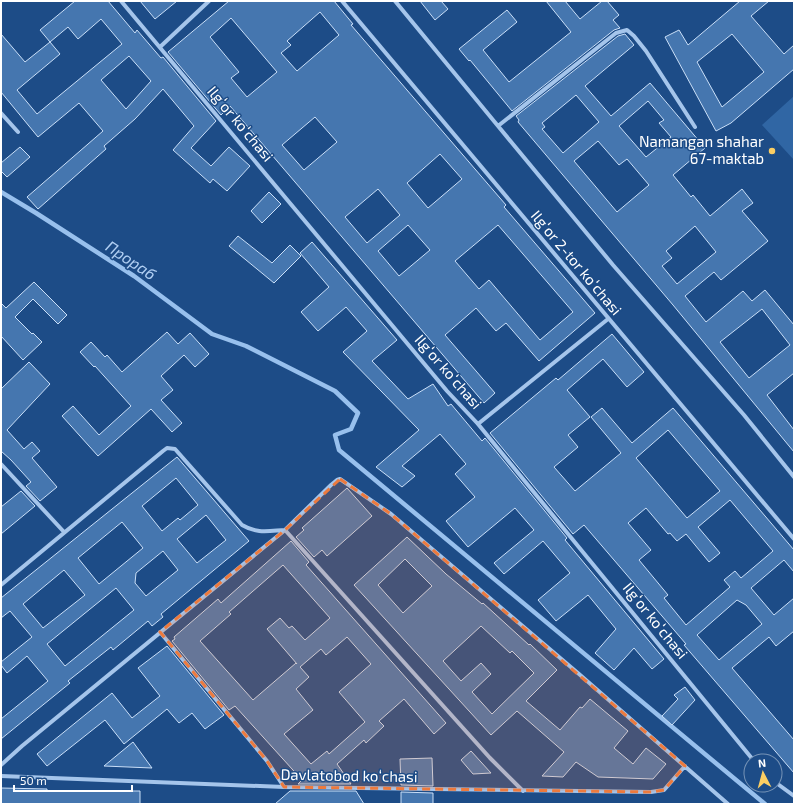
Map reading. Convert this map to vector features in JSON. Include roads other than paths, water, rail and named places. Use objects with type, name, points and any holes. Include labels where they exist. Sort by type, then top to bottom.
[{"type":"street","name":"Ilgʻor koʻchasi","points":[[121,1],[437,378],[478,424],[747,753]]},
{"type":"street","points":[[160,47],[209,1]]},
{"type":"street","name":"Ilgʻor 2-tor koʻchasi","points":[[342,1],[794,539]]},
{"type":"street","points":[[395,1],[613,264],[744,415],[794,477]]},
{"type":"street","points":[[498,126],[616,33],[627,30],[646,51],[695,126]]},
{"type":"street","points":[[1,113],[18,132]]},
{"type":"street","points":[[478,424],[608,319]]},
{"type":"street","points":[[1,585],[167,448],[175,449],[242,525],[250,530],[259,532],[285,530]]},
{"type":"street","points":[[1,464],[64,532]]},
{"type":"street","points":[[1,765],[22,746],[285,530],[331,485],[340,479],[391,514],[579,674],[728,804]]},
{"type":"street","points":[[285,530],[490,758],[523,791]]},
{"type":"street","points":[[160,632],[267,761],[284,787]]},
{"type":"street","name":"Davlatobod koʻchasi","points":[[1,776],[284,787],[656,792],[664,790],[685,766]]},
{"type":"street","points":[[783,788],[794,796]]},
{"type":"waterway","name":"Прораб","points":[[1,192],[134,276],[212,334],[246,346],[335,391],[358,413],[351,429],[335,435],[339,450],[765,804]]},
{"type":"place","name":"Namangan shahar 67-maktab","points":[[772,151]]}]
